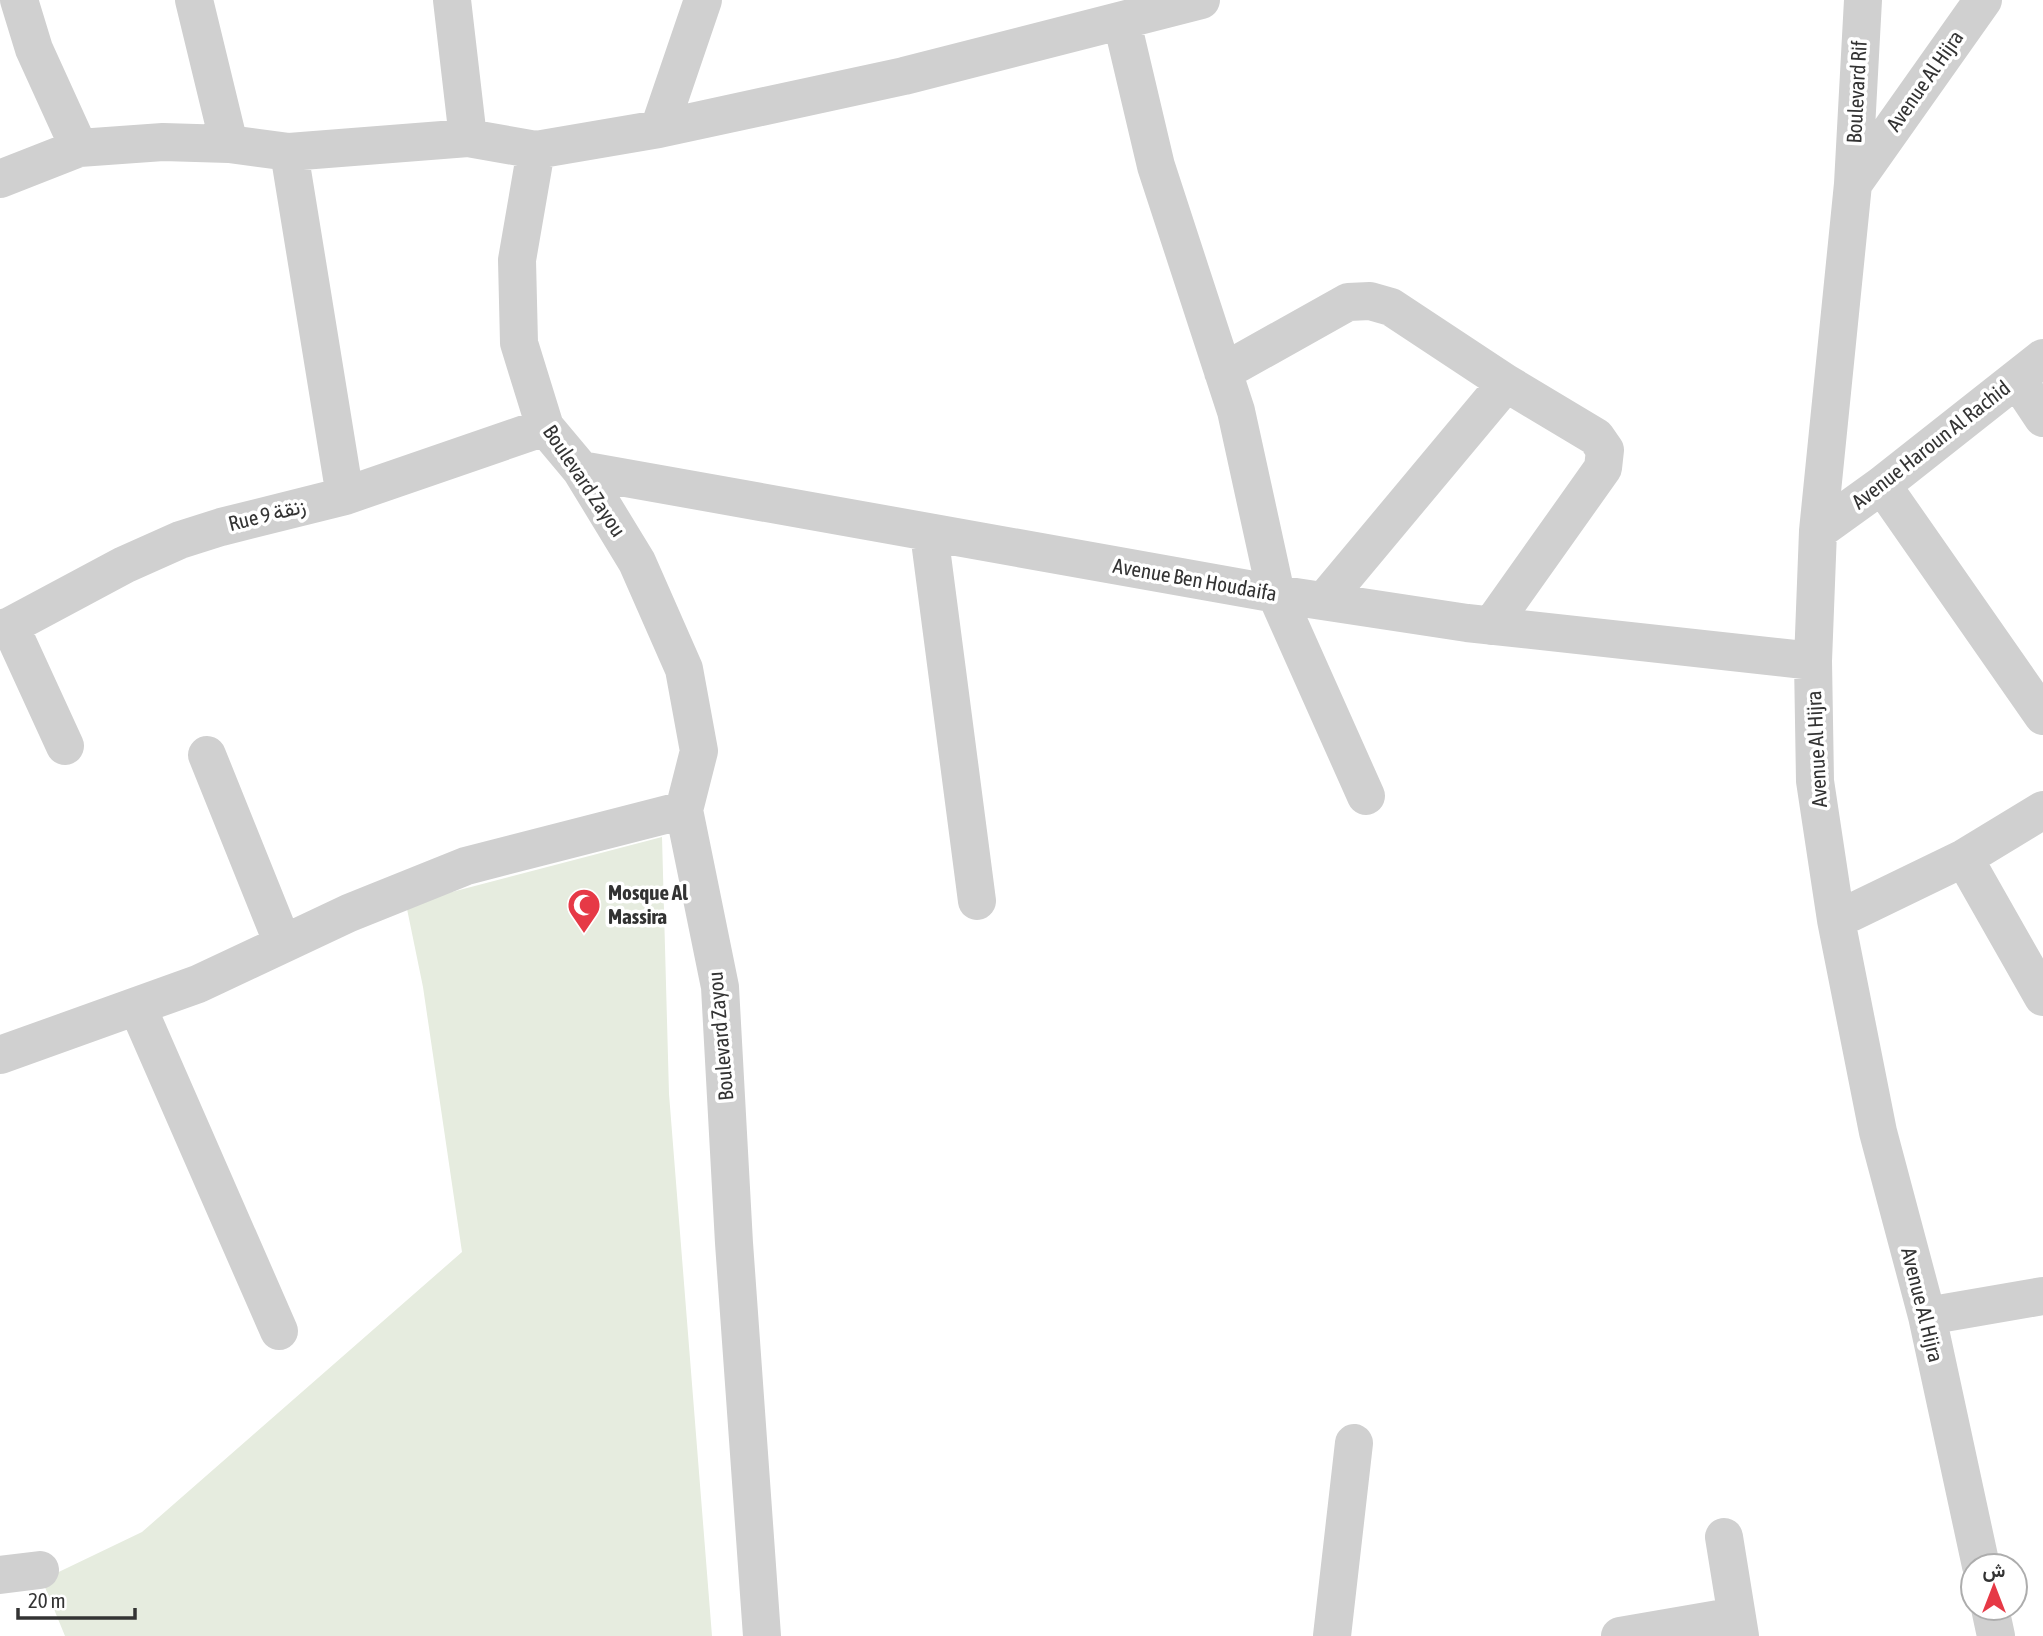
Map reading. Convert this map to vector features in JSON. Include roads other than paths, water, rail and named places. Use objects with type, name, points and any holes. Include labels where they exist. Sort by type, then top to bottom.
[{"type":"street","points":[[19,0],[34,49],[79,148]]},
{"type":"street","points":[[194,0],[229,144]]},
{"type":"street","points":[[452,0],[468,138]]},
{"type":"street","points":[[659,129],[703,0]]},
{"type":"street","points":[[0,178],[79,148],[163,142],[229,144],[289,152],[468,138],[536,150],[659,129],[904,76],[1201,0]]},
{"type":"street","name":"Boulevard Rif","points":[[1853,184],[1863,0]]},
{"type":"street","name":"Avenue Al Hijra","points":[[1978,1552],[1927,1316],[1878,1132],[1836,920],[1815,781],[1813,661],[1818,531],[1853,184],[1983,0]]},
{"type":"street","points":[[1122,22],[1156,166],[1236,411],[1276,594],[1366,796]]},
{"type":"street","name":"Boulevard Zayou","points":[[536,150],[517,260],[519,343],[545,427],[581,470],[638,562],[684,669],[699,751],[684,810],[720,986],[734,1243],[762,1636]]},
{"type":"street","points":[[289,152],[345,496]]},
{"type":"street","points":[[1223,372],[1348,302],[1370,300],[1391,307],[1506,383],[1597,437],[1605,450],[1603,468],[1491,626]]},
{"type":"street","points":[[2030,368],[2043,418]]},
{"type":"street","name":"Avenue Haroun Al Rachid","points":[[1818,531],[1882,485],[2030,368]]},
{"type":"street","points":[[1324,601],[1506,383]]},
{"type":"street","name":"Rue 9 زنقة","points":[[5,628],[124,565],[180,540],[345,496],[545,427]]},
{"type":"street","name":"Avenue Ben Houdaifa","points":[[581,470],[1276,594],[1491,626],[1813,661]]},
{"type":"street","points":[[1882,485],[2043,716]]},
{"type":"street","points":[[929,533],[977,901]]},
{"type":"street","points":[[5,628],[65,746]]},
{"type":"street","points":[[207,755],[283,944]]},
{"type":"street","points":[[0,1055],[198,984],[349,913],[466,866],[684,810]]},
{"type":"street","points":[[1836,920],[1964,858],[2043,810]]},
{"type":"street","points":[[1964,858],[2043,997]]},
{"type":"street","points":[[137,1006],[279,1331]]},
{"type":"street","points":[[1927,1316],[2043,1296]]},
{"type":"street","points":[[1332,1636],[1354,1443]]},
{"type":"street","points":[[1620,1636],[1738,1626],[1724,1536]]},
{"type":"street","points":[[0,1575],[40,1570]]},
{"type":"place","name":"Mosque Al Massira","points":[[584,935]]}]
